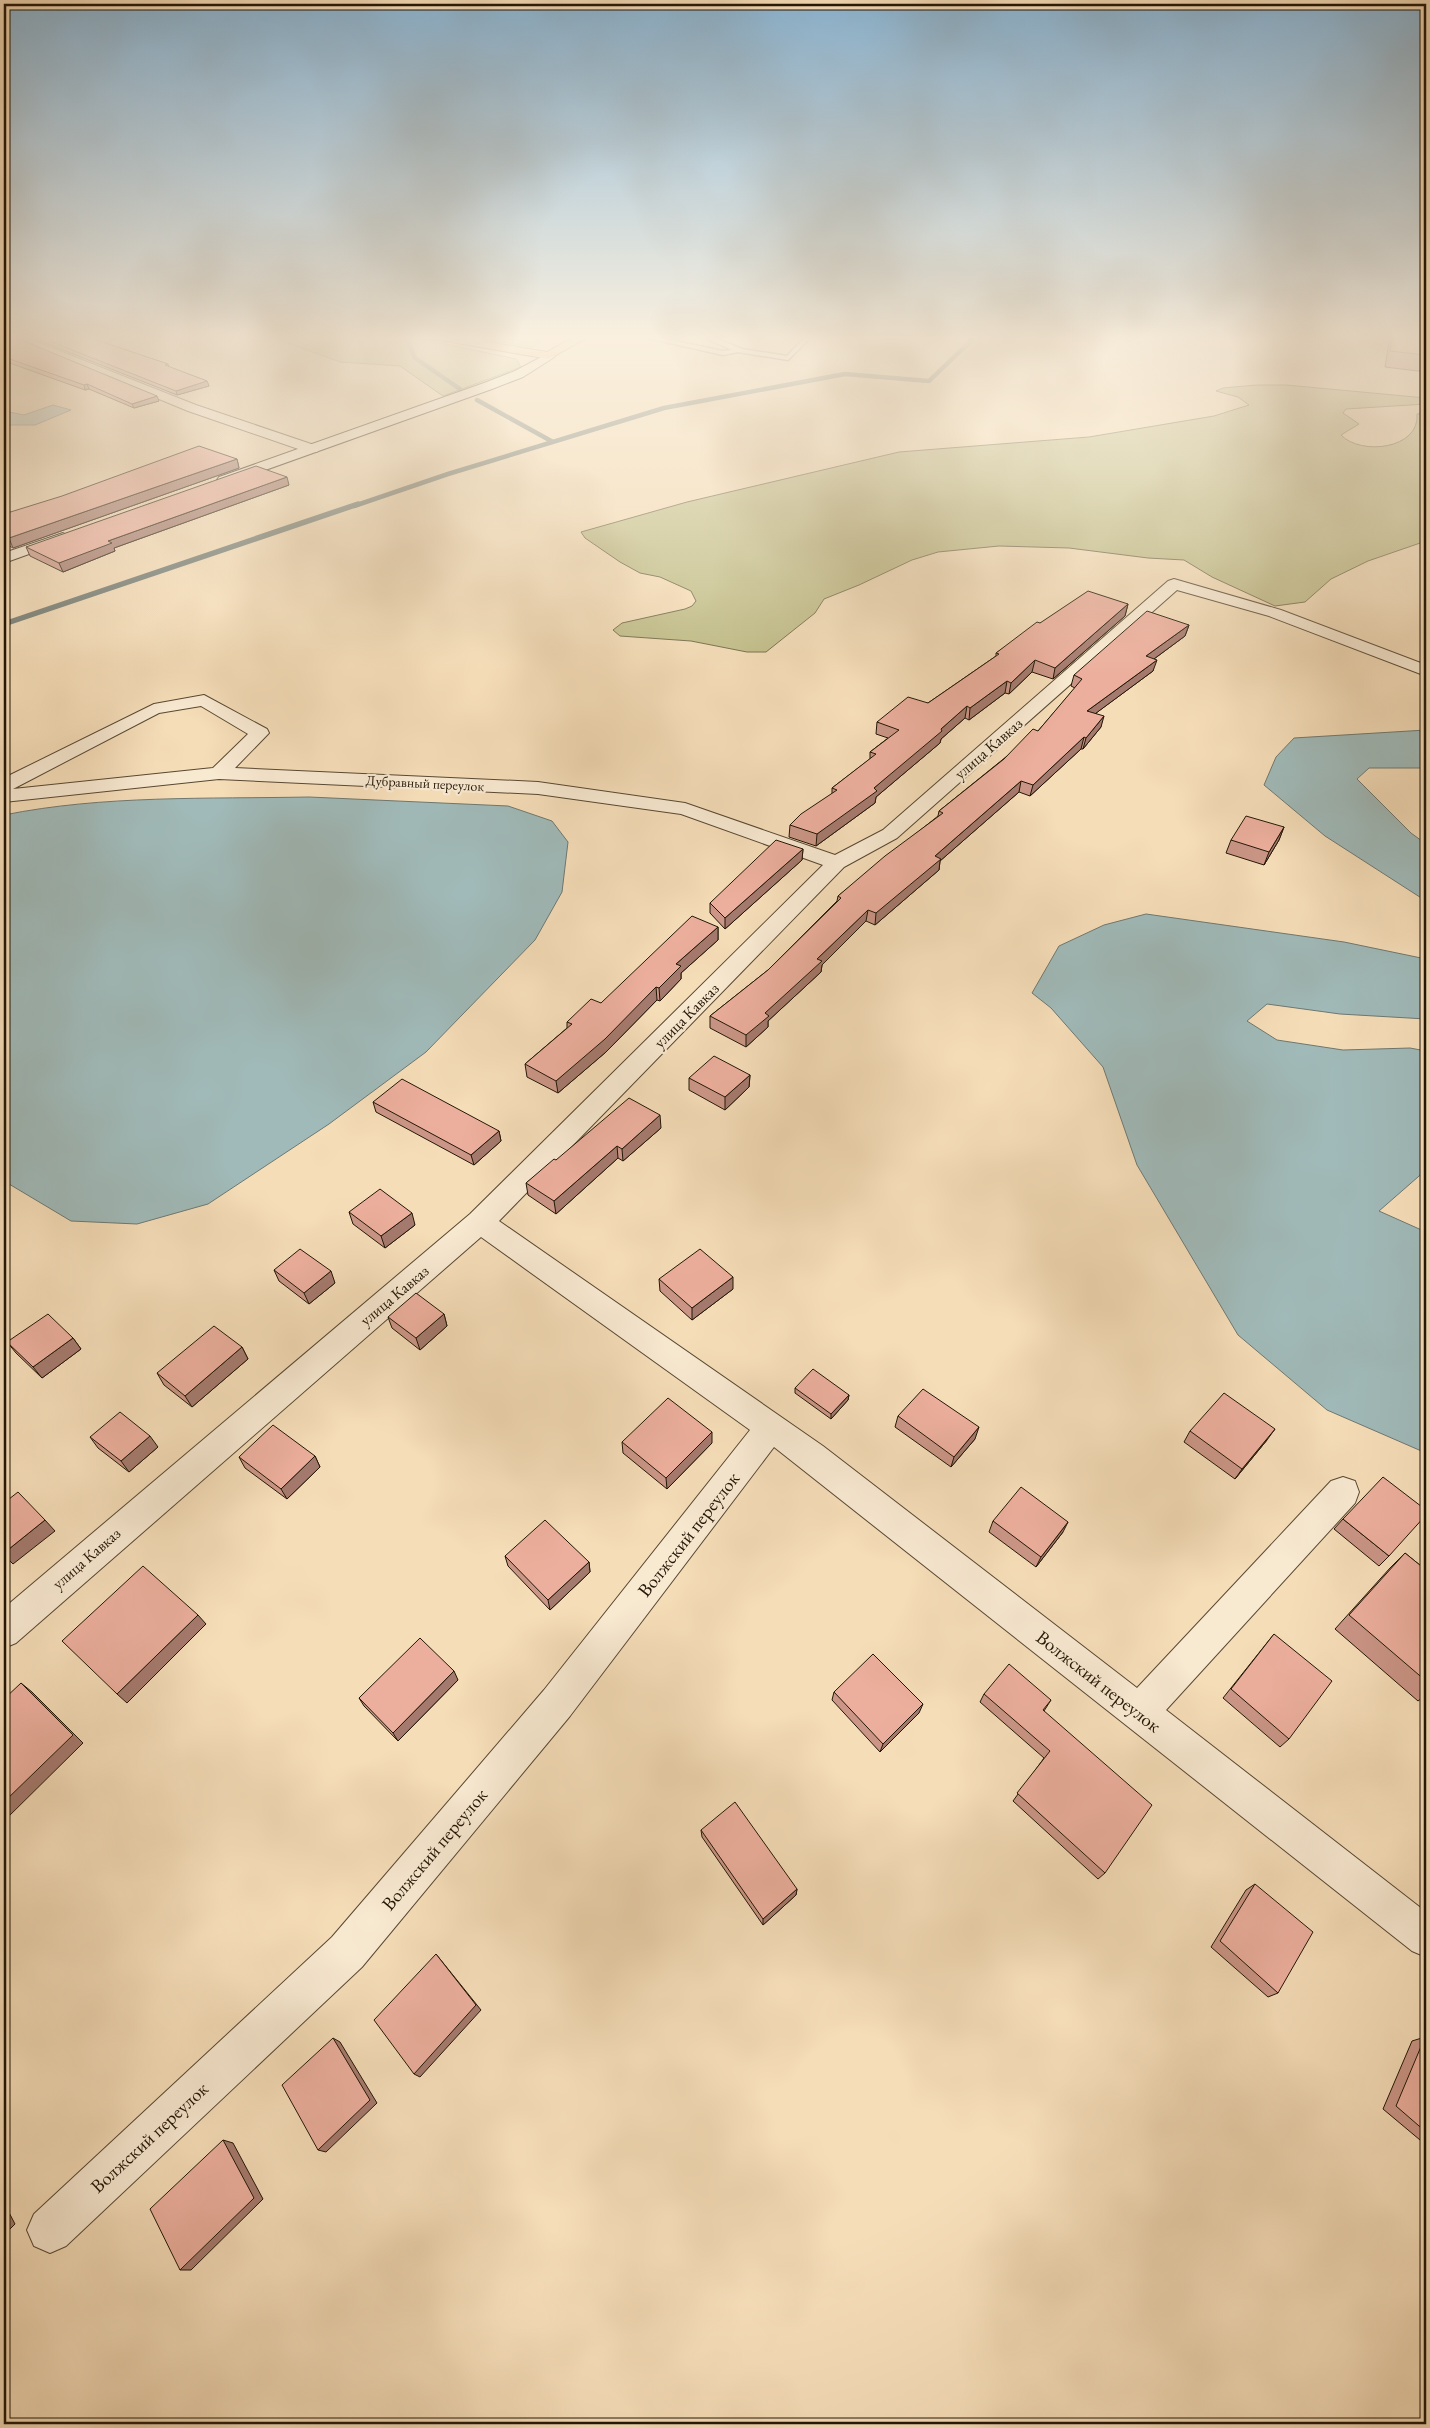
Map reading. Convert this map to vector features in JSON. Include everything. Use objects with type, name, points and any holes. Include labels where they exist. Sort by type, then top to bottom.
[{"type":"street","points":[[209,485],[312,449]]},
{"type":"street","points":[[4,558],[78,531]]},
{"type":"street","name":"улица Кавказ","points":[[4,1631],[480,1222],[838,863],[890,834],[1174,584],[1275,613],[1426,671]]},
{"type":"street","points":[[4,786],[154,709],[204,700],[260,733],[219,773]]},
{"type":"street","name":"Дубравный переулок","points":[[4,796],[219,773],[538,788],[685,809],[838,863]]},
{"type":"street","name":"Волжский переулок","points":[[480,1222],[812,1456],[1426,1937]]},
{"type":"street","name":"Волжский переулок","points":[[50,2230],[347,1952],[557,1702],[771,1427]]},
{"type":"street","points":[[1140,1712],[1343,1492]]},
{"type":"shaded area","points":[[946,448],[1426,448],[1426,541],[1368,561],[1331,579],[1305,602],[1275,606],[1212,577],[1184,560],[1148,558],[1069,548],[999,546],[938,552],[912,560],[824,599],[815,613],[766,652],[747,652],[691,641],[620,636],[613,630],[622,623],[685,609],[692,606],[696,601],[691,591],[660,577],[640,573],[585,538],[581,532],[687,502],[899,452]]},
{"type":"water","points":[[1426,730],[1426,768],[1369,768],[1357,779],[1411,833],[1426,844],[1426,901],[1325,836],[1264,785],[1276,757],[1294,738]]},
{"type":"water","points":[[309,797],[508,806],[552,821],[568,842],[562,892],[535,940],[426,1052],[329,1124],[208,1204],[137,1224],[71,1221],[4,1181],[4,815],[79,804],[117,801]]},
{"type":"water","points":[[1146,914],[1344,942],[1426,959],[1426,1019],[1340,1014],[1267,1004],[1247,1021],[1277,1040],[1343,1050],[1410,1048],[1426,1051],[1426,1170],[1379,1211],[1426,1232],[1426,1453],[1327,1410],[1238,1335],[1137,1165],[1103,1067],[1051,1008],[1032,993],[1059,946],[1104,925]]},
{"type":"building","points":[[193,448],[206,448],[237,459],[9,538],[4,536],[4,514],[62,496]]},
{"type":"building","points":[[256,466],[287,477],[108,541],[112,543],[59,563],[26,547]]},
{"type":"building","points":[[1088,591],[1128,604],[1055,668],[1035,660],[1011,683],[1007,681],[970,708],[967,706],[941,729],[942,731],[874,788],[877,791],[817,834],[790,825],[801,814],[837,790],[832,788],[876,754],[870,752],[899,730],[877,722],[908,697],[928,703],[999,654],[996,653],[1037,622],[1040,623]]},
{"type":"building","points":[[1147,611],[1189,625],[1146,656],[1157,660],[1087,711],[1104,716],[1086,738],[1084,737],[1033,785],[1021,781],[935,856],[941,859],[876,913],[868,910],[817,959],[822,961],[765,1013],[769,1016],[746,1035],[710,1016],[768,970],[841,898],[838,896],[885,856],[943,813],[939,811],[1004,759],[1033,729],[1038,731],[1082,679],[1074,675]]},
{"type":"building","points":[[1246,816],[1284,827],[1269,852],[1231,840]]},
{"type":"building","points":[[776,840],[803,849],[725,918],[710,903]]},
{"type":"building","points":[[692,916],[718,927],[676,964],[681,966],[659,988],[656,987],[605,1039],[556,1081],[525,1064],[572,1024],[567,1022],[591,999],[601,1003]]},
{"type":"building","points":[[714,1056],[750,1075],[725,1097],[689,1078]]},
{"type":"building","points":[[402,1079],[499,1131],[471,1155],[373,1102]]},
{"type":"building","points":[[629,1098],[660,1115],[622,1149],[617,1146],[554,1201],[526,1183],[554,1159],[556,1160]]},
{"type":"building","points":[[380,1189],[412,1213],[381,1236],[349,1212]]},
{"type":"building","points":[[300,1249],[331,1271],[304,1293],[274,1270]]},
{"type":"building","points":[[700,1249],[733,1277],[692,1308],[659,1279]]},
{"type":"building","points":[[416,1293],[444,1314],[416,1338],[388,1317]]},
{"type":"building","points":[[48,1314],[73,1338],[33,1367],[7,1342]]},
{"type":"building","points":[[214,1326],[242,1347],[185,1396],[157,1373]]},
{"type":"building","points":[[813,1369],[849,1395],[831,1414],[795,1388]]},
{"type":"building","points":[[923,1389],[979,1427],[954,1457],[898,1416]]},
{"type":"building","points":[[1224,1393],[1275,1429],[1242,1469],[1190,1431]]},
{"type":"building","points":[[668,1398],[712,1432],[666,1478],[622,1442]]},
{"type":"building","points":[[120,1412],[150,1436],[121,1461],[90,1437]]},
{"type":"building","points":[[273,1425],[315,1456],[281,1489],[239,1457]]},
{"type":"building","points":[[1383,1477],[1426,1510],[1426,1515],[1389,1556],[1343,1519]]},
{"type":"building","points":[[1021,1487],[1068,1522],[1041,1557],[993,1521]]},
{"type":"building","points":[[18,1492],[45,1520],[4,1553],[4,1503]]},
{"type":"building","points":[[545,1520],[589,1562],[548,1600],[505,1556]]},
{"type":"building","points":[[1405,1553],[1426,1570],[1426,1681],[1349,1615]]},
{"type":"building","points":[[143,1566],[198,1615],[117,1694],[62,1641]]},
{"type":"building","points":[[1274,1634],[1332,1681],[1289,1739],[1231,1689]]},
{"type":"building","points":[[420,1638],[454,1671],[393,1733],[359,1698]]},
{"type":"building","points":[[873,1654],[923,1704],[883,1744],[834,1692]]},
{"type":"building","points":[[1009,1664],[1051,1700],[1043,1710],[1152,1805],[1105,1873],[1017,1793],[1050,1751],[984,1694]]},
{"type":"building","points":[[21,1683],[73,1735],[4,1802],[4,1699]]},
{"type":"building","points":[[735,1802],[797,1889],[763,1919],[701,1830]]},
{"type":"building","points":[[1255,1884],[1313,1932],[1278,1993],[1220,1941]]},
{"type":"building","points":[[436,1954],[476,2005],[414,2074],[374,2020]]},
{"type":"building","points":[[333,2038],[370,2100],[318,2150],[282,2085]]},
{"type":"building","points":[[1426,2038],[1426,2132],[1396,2106]]},
{"type":"building","points":[[223,2140],[254,2198],[180,2270],[150,2209]]},
{"type":"waterway","points":[[354,506],[532,448]]},
{"type":"waterway","points":[[4,624],[358,504]]}]
